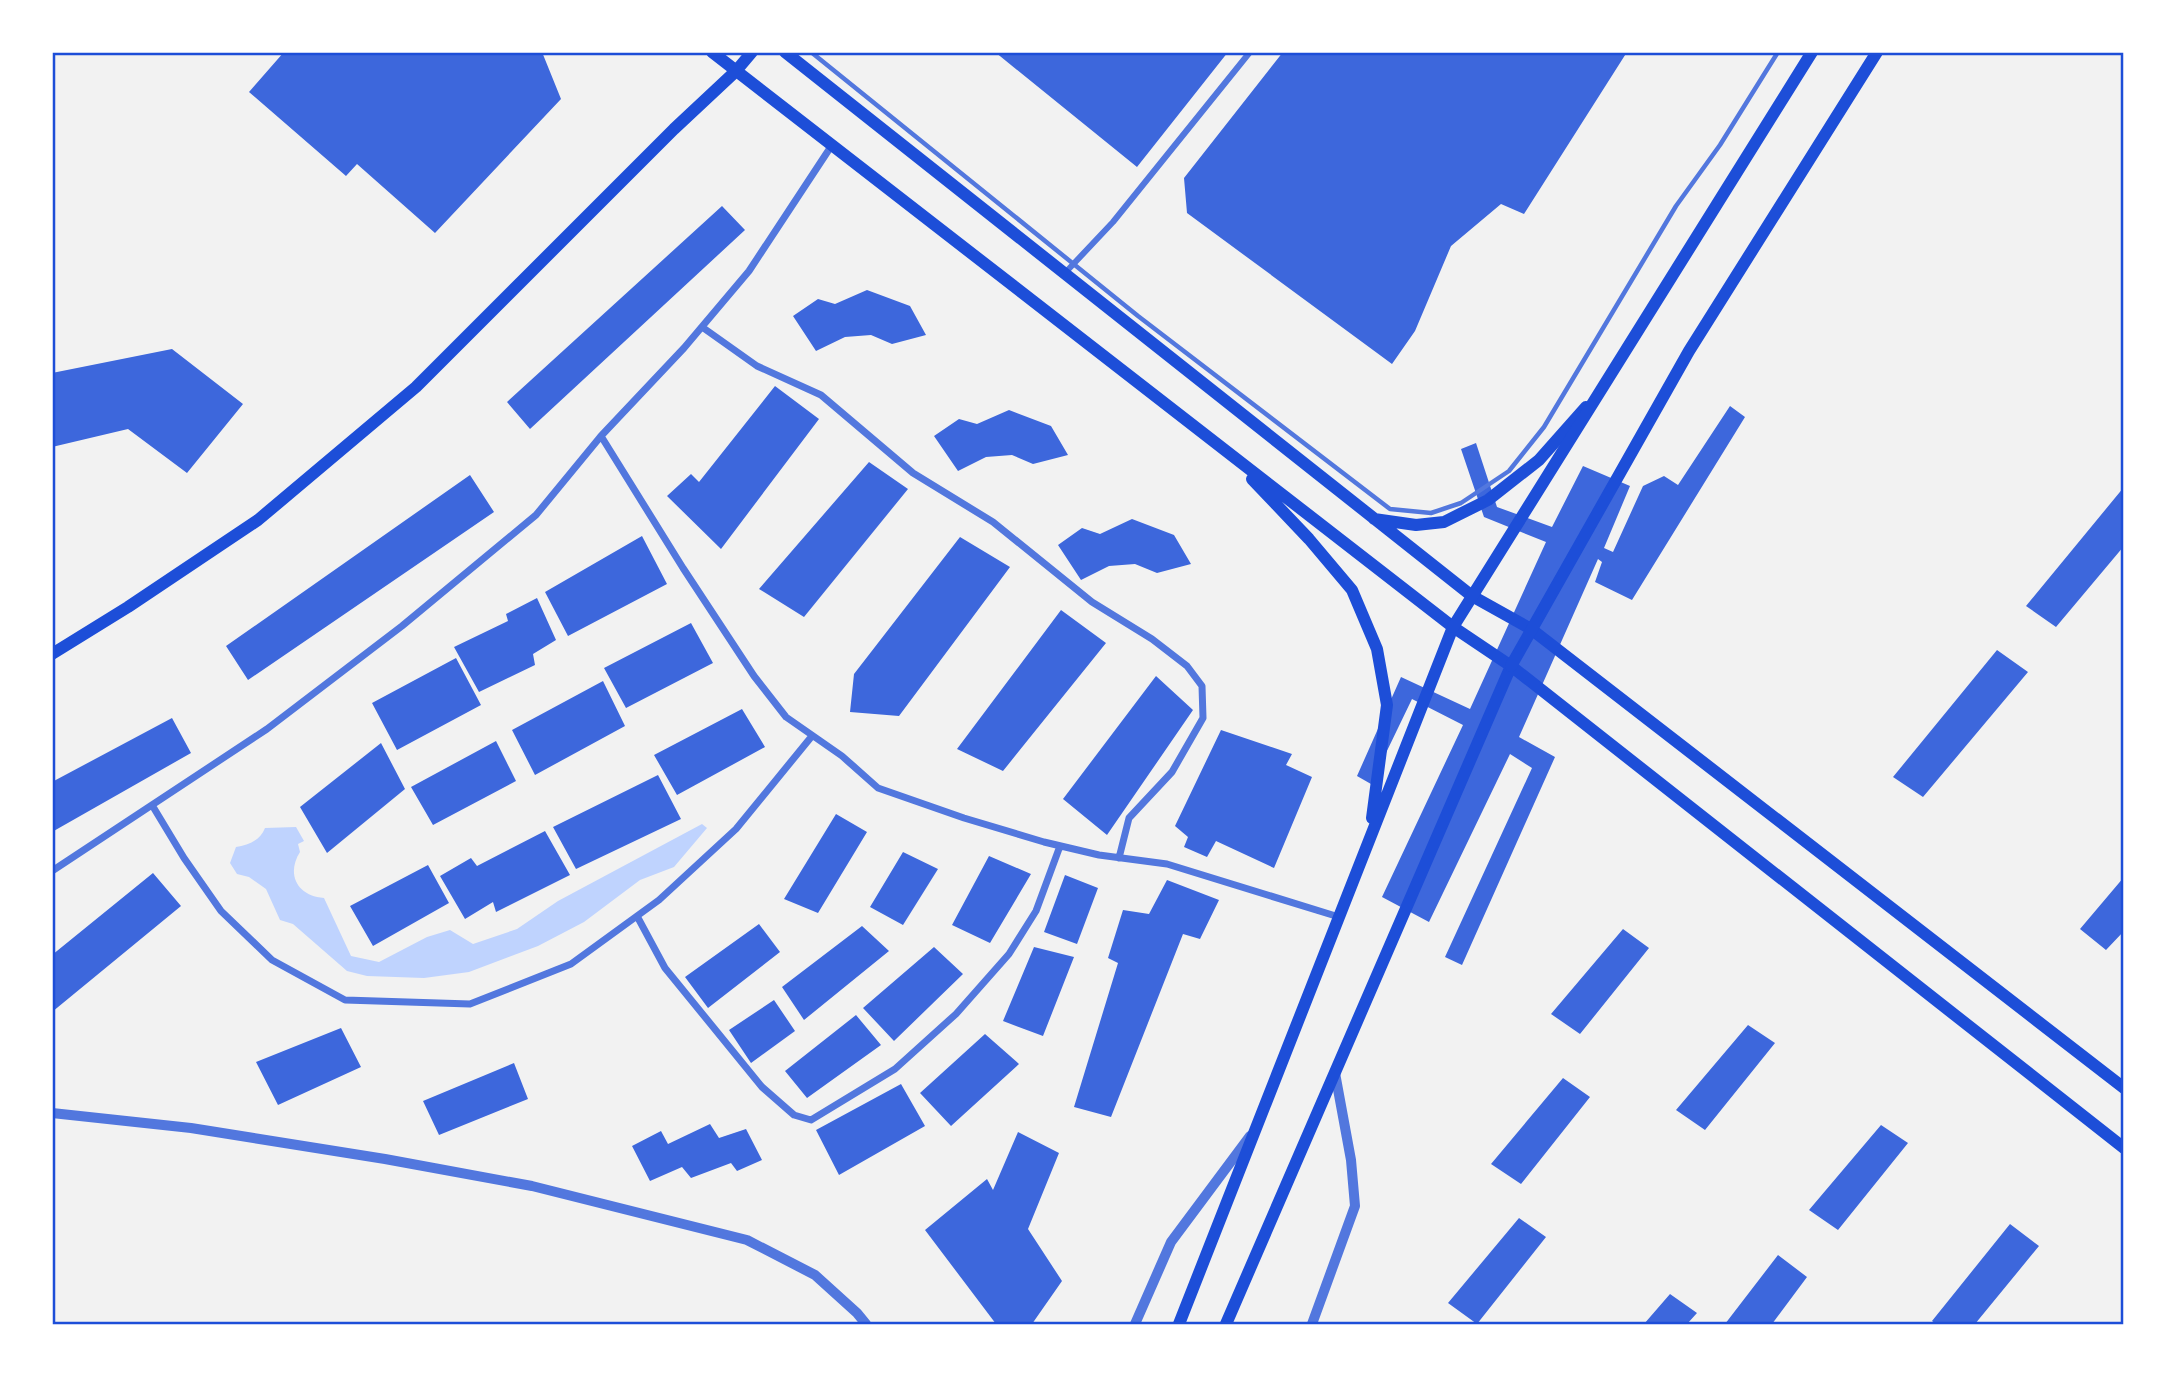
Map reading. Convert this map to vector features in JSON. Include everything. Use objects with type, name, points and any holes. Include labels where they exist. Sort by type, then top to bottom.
[{"type":"main road","points":[[712,52],[1453,627],[1510,666],[2123,1148]]},
{"type":"main road","points":[[52,654],[258,520],[416,387],[674,129],[736,71],[752,52]]},
{"type":"main road","points":[[785,52],[1069,269],[1472,596],[1531,629],[2123,1088]]},
{"type":"main road","points":[[1179,1325],[1453,627],[1812,52]]},
{"type":"main road","points":[[1226,1325],[1510,666],[1689,351],[1877,52]]},
{"type":"main road","points":[[1374,519],[1416,525],[1444,522],[1488,500],[1539,460],[1600,391]]},
{"type":"main road","points":[[1223,448],[1310,539],[1352,590],[1377,649],[1387,705],[1368,842]]},
{"type":"street","points":[[1069,269],[1113,222],[1250,52]]},
{"type":"street","points":[[52,871],[267,729],[402,626],[536,515],[601,436],[702,327],[749,271],[832,145]]},
{"type":"street","points":[[702,327],[757,366],[821,395],[913,473],[993,522],[1092,601],[1152,639],[1187,666],[1202,687],[1203,718],[1172,772],[1129,818],[1119,858]]},
{"type":"street","points":[[601,436],[682,568],[754,676],[786,717],[842,756],[878,788],[964,818],[1060,846],[1167,864],[1339,917]]},
{"type":"street","points":[[152,805],[221,911],[272,960],[345,1000],[470,1004],[571,964],[659,900],[736,829],[812,736]]},
{"type":"street","points":[[638,916],[665,968],[762,1087],[794,1115],[811,1120],[895,1069],[956,1014],[1009,954],[1036,911],[1060,846]]},
{"type":"street","points":[[1312,1325],[1355,1206],[1352,1160],[1335,1073]]},
{"type":"street","points":[[52,1113],[191,1128],[426,1166],[533,1186],[747,1240],[816,1275],[857,1312],[866,1325]]},
{"type":"street","points":[[1135,1325],[1171,1242],[1258,1125]]},
{"type":"lane","points":[[811,52],[1069,269],[1390,509],[1431,513],[1461,503],[1509,471],[1544,427],[1676,206],[1720,145],[1778,52]]},
{"type":"water","points":[[702,824],[707,828],[674,867],[640,880],[584,922],[538,946],[469,972],[424,978],[367,976],[347,971],[293,924],[280,920],[266,889],[249,877],[237,874],[230,863],[236,847],[253,842],[265,828],[296,827],[304,841],[298,844],[300,852],[294,868],[297,882],[307,893],[324,898],[351,956],[379,962],[427,937],[450,930],[473,944],[517,929],[558,901]]},
{"type":"building","points":[[284,52],[542,52],[561,99],[435,233],[357,164],[346,176],[249,92]]},
{"type":"building","points":[[995,52],[1228,52],[1137,167]]},
{"type":"building","points":[[1283,52],[1627,52],[1524,214],[1501,204],[1451,246],[1415,331],[1392,364],[1187,213],[1184,178]]},
{"type":"building","points":[[722,206],[745,230],[530,429],[507,402]]},
{"type":"building","points":[[867,290],[910,306],[926,335],[892,344],[871,335],[845,337],[816,351],[793,316],[818,299],[835,304]]},
{"type":"building","points":[[172,349],[243,404],[187,473],[128,429],[52,447],[52,373]]},
{"type":"building","points":[[775,386],[819,419],[721,549],[667,496],[691,474],[699,482]]},
{"type":"building","points":[[1730,406],[1745,417],[1632,600],[1595,582],[1602,562],[1598,559],[1519,737],[1555,757],[1462,965],[1445,957],[1532,768],[1510,754],[1429,922],[1382,897],[1463,725],[1412,699],[1371,784],[1357,776],[1401,677],[1470,709],[1546,542],[1484,517],[1461,449],[1476,443],[1497,507],[1552,527],[1583,466],[1630,486],[1604,548],[1613,552],[1643,486],[1664,476],[1678,485]]},
{"type":"building","points":[[1009,410],[1051,426],[1068,455],[1033,464],[1012,455],[986,457],[958,471],[934,436],[959,419],[977,424]]},
{"type":"building","points":[[869,462],[908,489],[804,617],[759,589]]},
{"type":"building","points":[[470,475],[494,512],[248,680],[226,646]]},
{"type":"building","points":[[2124,487],[2124,546],[2056,627],[2026,606]]},
{"type":"building","points":[[1132,519],[1174,535],[1191,564],[1157,573],[1135,564],[1109,566],[1081,580],[1058,545],[1082,528],[1100,534]]},
{"type":"building","points":[[642,536],[667,584],[568,636],[545,592]]},
{"type":"building","points":[[960,537],[1010,567],[899,716],[850,712],[854,674]]},
{"type":"building","points":[[537,598],[556,640],[533,654],[535,665],[479,692],[454,647],[508,621],[506,614]]},
{"type":"building","points":[[1061,610],[1106,643],[1003,771],[957,749]]},
{"type":"building","points":[[691,623],[713,663],[626,708],[604,668]]},
{"type":"building","points":[[1997,650],[2028,672],[1923,797],[1893,777]]},
{"type":"building","points":[[456,658],[481,705],[397,750],[372,703]]},
{"type":"building","points":[[1156,676],[1193,710],[1107,835],[1063,799]]},
{"type":"building","points":[[603,681],[625,726],[535,775],[512,730]]},
{"type":"building","points":[[742,709],[765,747],[677,795],[654,755]]},
{"type":"building","points":[[172,718],[191,753],[52,832],[52,782]]},
{"type":"building","points":[[1221,730],[1292,754],[1286,765],[1312,777],[1274,868],[1216,841],[1207,857],[1184,847],[1188,837],[1175,826]]},
{"type":"building","points":[[496,741],[516,781],[433,825],[411,787]]},
{"type":"building","points":[[381,743],[405,789],[327,853],[300,807]]},
{"type":"building","points":[[658,775],[681,819],[576,869],[553,827]]},
{"type":"building","points":[[836,814],[867,832],[818,913],[784,899]]},
{"type":"building","points":[[545,831],[570,875],[496,912],[493,902],[465,919],[440,876],[471,858],[477,866]]},
{"type":"building","points":[[903,852],[938,869],[903,925],[870,907]]},
{"type":"building","points":[[989,856],[1031,874],[990,943],[952,925]]},
{"type":"building","points":[[428,865],[449,903],[373,946],[350,906]]},
{"type":"building","points":[[153,873],[181,906],[52,1012],[52,955]]},
{"type":"building","points":[[1065,875],[1098,888],[1077,944],[1044,932]]},
{"type":"building","points":[[2124,877],[2124,931],[2106,950],[2080,929]]},
{"type":"building","points":[[1167,880],[1219,900],[1200,939],[1183,934],[1111,1117],[1074,1107],[1118,963],[1108,958],[1123,910],[1149,914]]},
{"type":"building","points":[[759,924],[780,952],[708,1008],[685,977]]},
{"type":"building","points":[[862,926],[889,951],[804,1020],[782,987]]},
{"type":"building","points":[[1623,929],[1649,948],[1580,1034],[1551,1014]]},
{"type":"building","points":[[934,947],[963,974],[894,1041],[863,1008]]},
{"type":"building","points":[[1034,947],[1074,957],[1043,1036],[1003,1021]]},
{"type":"building","points":[[774,1000],[795,1031],[751,1063],[729,1030]]},
{"type":"building","points":[[856,1015],[881,1045],[807,1098],[785,1071]]},
{"type":"building","points":[[1748,1025],[1775,1043],[1705,1130],[1676,1110]]},
{"type":"building","points":[[341,1028],[361,1067],[278,1105],[256,1062]]},
{"type":"building","points":[[985,1034],[1019,1064],[951,1126],[920,1093]]},
{"type":"building","points":[[514,1063],[528,1099],[439,1135],[423,1101]]},
{"type":"building","points":[[1563,1078],[1590,1097],[1521,1184],[1491,1164]]},
{"type":"building","points":[[901,1084],[925,1126],[839,1175],[816,1130]]},
{"type":"building","points":[[710,1124],[719,1138],[746,1129],[762,1160],[737,1171],[731,1163],[691,1178],[682,1167],[650,1181],[632,1146],[661,1131],[668,1144]]},
{"type":"building","points":[[1881,1125],[1908,1143],[1838,1230],[1809,1210]]},
{"type":"building","points":[[1018,1132],[1059,1153],[1028,1229],[1062,1281],[1032,1324],[996,1324],[925,1230],[987,1179],[993,1190]]},
{"type":"building","points":[[1519,1218],[1546,1237],[1477,1324],[1448,1303]]},
{"type":"building","points":[[2010,1224],[2039,1246],[1975,1324],[1936,1324],[1932,1321]]},
{"type":"building","points":[[1778,1255],[1807,1277],[1772,1324],[1725,1324]]},
{"type":"building","points":[[1670,1294],[1697,1313],[1687,1324],[1644,1324]]}]
